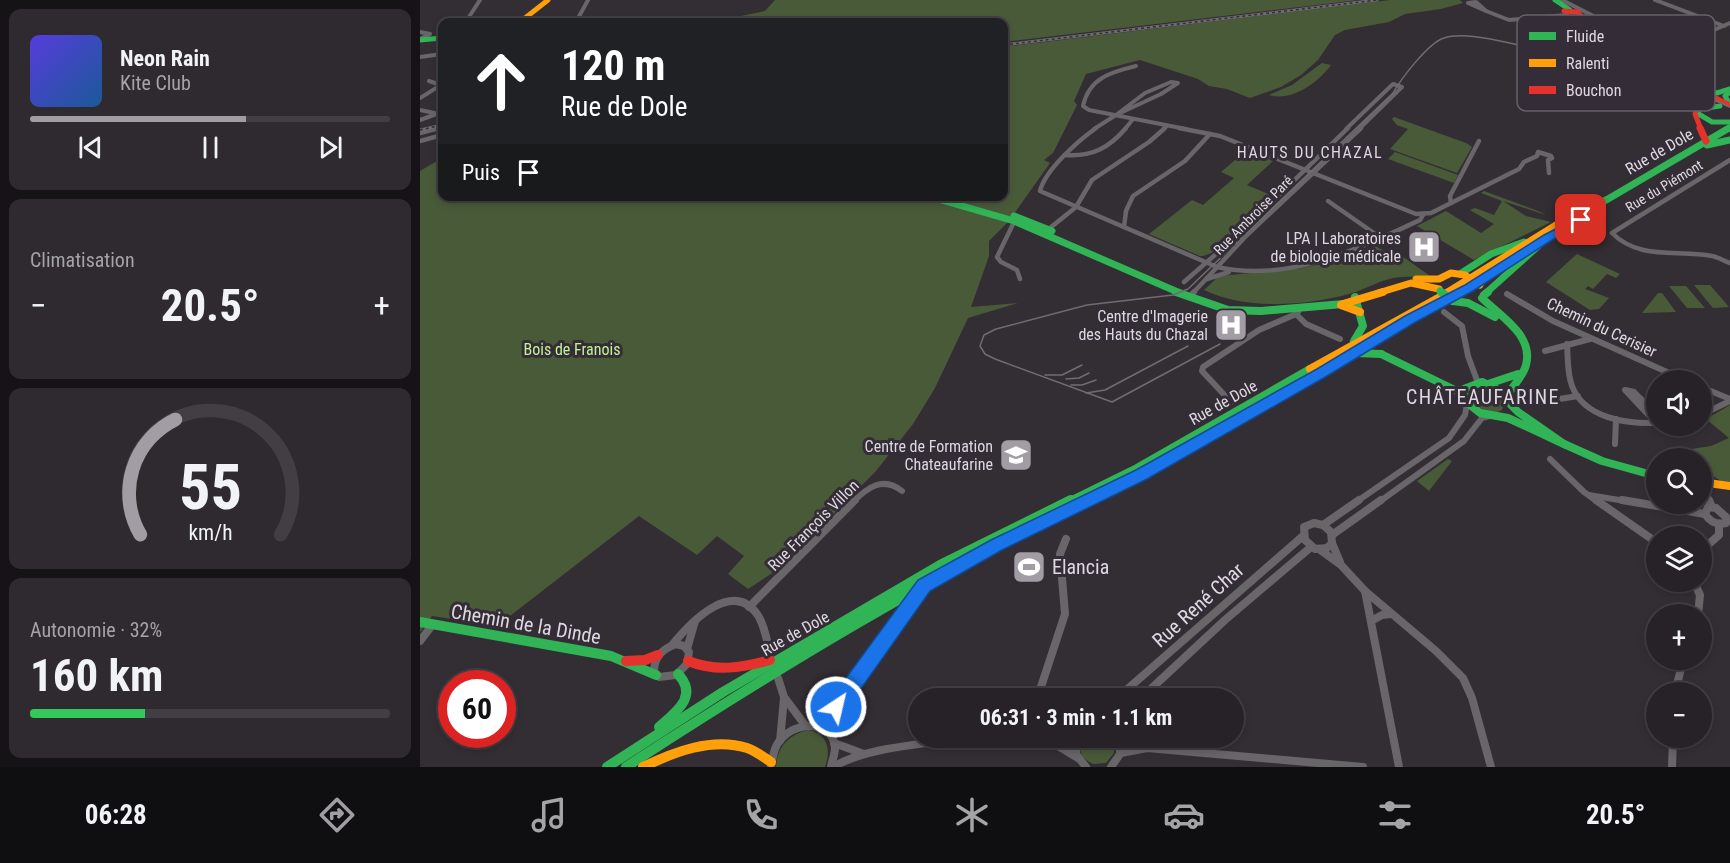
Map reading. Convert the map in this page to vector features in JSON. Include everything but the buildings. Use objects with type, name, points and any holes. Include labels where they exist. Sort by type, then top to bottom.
[{"type":"main road","points":[[528,18],[548,0]]},
{"type":"main road","points":[[1550,0],[1571,14]]},
{"type":"main road","points":[[1555,0],[1571,14]]},
{"type":"main road","points":[[420,39],[438,38]]},
{"type":"main road","points":[[1728,106],[1725,96],[1730,90]]},
{"type":"main road","points":[[1715,92],[1730,90]]},
{"type":"main road","points":[[1693,111],[1693,117],[1704,130],[1706,143],[1730,140]]},
{"type":"main road","points":[[1699,111],[1697,113],[1703,119],[1712,122],[1730,122]]},
{"type":"main road","name":"Rue de Dole","points":[[626,767],[727,701],[924,585],[997,545],[1142,475],[1409,319],[1469,288],[1548,237],[1581,220],[1730,127]]},
{"type":"main road","name":"Rue de Dole","points":[[642,743],[723,692],[973,547],[1117,478],[1463,284],[1571,216],[1608,199],[1730,131]]},
{"type":"main road","points":[[947,201],[1016,219],[1049,232],[1212,306],[1250,312],[1341,305],[1404,280],[1439,279],[1447,274],[1464,275],[1480,285],[1483,296],[1522,339],[1527,351],[1526,364],[1511,385],[1508,410],[1501,415]]},
{"type":"main road","points":[[1049,232],[1114,261],[1185,288],[1221,306],[1238,309],[1299,309],[1355,299],[1411,283],[1424,284],[1439,290],[1453,301],[1468,303],[1511,326]]},
{"type":"main road","points":[[1468,303],[1492,290],[1548,237]]},
{"type":"main road","points":[[1464,275],[1491,254],[1535,238]]},
{"type":"main road","points":[[1439,279],[1439,290]]},
{"type":"main road","points":[[1341,352],[1363,331],[1355,299]]},
{"type":"main road","points":[[1341,305],[1360,312]]},
{"type":"main road","points":[[1353,353],[1381,354],[1395,359],[1440,387],[1463,394]]},
{"type":"main road","points":[[1488,384],[1521,372]]},
{"type":"main road","points":[[1463,394],[1468,385],[1478,382],[1488,384],[1566,445]]},
{"type":"main road","points":[[1463,394],[1467,404],[1480,413],[1489,416],[1501,415],[1602,461],[1646,473]]},
{"type":"main road","points":[[1712,484],[1730,486]]},
{"type":"main road","points":[[829,732],[833,712],[840,700],[924,585]]},
{"type":"main road","name":"Chemin de la Dinde","points":[[420,622],[561,646],[626,660]]},
{"type":"main road","points":[[626,660],[645,660],[658,654]]},
{"type":"main road","points":[[688,662],[705,669],[730,670],[784,656]]},
{"type":"main road","points":[[626,660],[640,670],[656,675]]},
{"type":"main road","points":[[607,767],[642,743],[687,698],[689,684],[686,678],[678,674]]},
{"type":"main road","points":[[643,767],[680,751],[710,747],[748,748],[771,764]]},
{"type":"street","points":[[469,17],[480,0]]},
{"type":"street","points":[[578,18],[588,0]]},
{"type":"street","points":[[1562,0],[1590,14]]},
{"type":"street","points":[[1656,0],[1695,15]]},
{"type":"street","points":[[1476,5],[1496,16],[1509,20],[1517,19]]},
{"type":"street","points":[[1560,15],[1590,14]]},
{"type":"street","points":[[1715,23],[1724,26]]},
{"type":"street","points":[[1715,29],[1730,23]]},
{"type":"street","points":[[420,32],[430,34],[420,39]]},
{"type":"street","points":[[420,57],[438,55]]},
{"type":"street","points":[[1136,66],[1102,75],[1092,84],[1083,104],[1087,109],[1114,116],[1210,134],[1416,214],[1431,213],[1519,169],[1524,162],[1537,156],[1548,160],[1549,173]]},
{"type":"street","points":[[429,81],[438,83]]},
{"type":"street","points":[[1114,116],[1178,83],[1171,81],[1134,100],[1086,136],[1065,155],[1040,188],[1045,194],[1215,266],[1235,271]]},
{"type":"street","name":"Rue Ambroise Paré","points":[[1393,84],[1402,87],[1314,174],[1215,266],[1202,283],[1185,288],[1206,262],[1221,251],[1393,84]]},
{"type":"street","points":[[420,98],[438,88]]},
{"type":"street","points":[[420,110],[438,113]]},
{"type":"street","points":[[420,120],[438,114]]},
{"type":"street","points":[[1065,155],[1082,156],[1101,150],[1121,136],[1133,119]]},
{"type":"street","points":[[1049,232],[1076,207],[1092,180],[1156,138],[1167,126]]},
{"type":"street","points":[[420,133],[438,129]]},
{"type":"street","points":[[1124,227],[1128,204],[1133,196],[1187,159],[1210,134]]},
{"type":"street","points":[[420,141],[438,136]]},
{"type":"street","points":[[1451,203],[1450,196],[1479,141]]},
{"type":"street","name":"Rue du Piémont","points":[[1730,160],[1617,229],[1613,235],[1657,255],[1707,255],[1730,262]]},
{"type":"street","points":[[1328,201],[1381,238]]},
{"type":"street","points":[[1411,223],[1416,214]]},
{"type":"street","points":[[1202,283],[1216,275],[1235,271],[1265,270],[1313,263],[1358,249],[1420,220],[1423,215]]},
{"type":"street","points":[[1016,219],[997,257],[1001,262],[1017,270],[1020,279]]},
{"type":"street","name":"Chemin du Cerisier","points":[[1507,294],[1553,321],[1663,370]]},
{"type":"street","points":[[1231,402],[1205,377],[1202,371],[1203,367],[1240,340],[1299,309],[1306,324],[1340,339]]},
{"type":"street","points":[[1444,312],[1462,326],[1468,356],[1478,382]]},
{"type":"street","points":[[1545,351],[1591,339]]},
{"type":"street","points":[[1567,345],[1571,385],[1589,407],[1616,419],[1632,423],[1646,423]]},
{"type":"street","points":[[1646,404],[1634,392],[1625,390],[1646,412]]},
{"type":"street","points":[[1712,392],[1730,400]]},
{"type":"street","points":[[1547,401],[1578,396]]},
{"type":"street","points":[[1712,409],[1730,400]]},
{"type":"street","points":[[1323,525],[1449,438],[1465,415],[1467,404]]},
{"type":"street","points":[[1315,548],[1327,548],[1332,539],[1464,441],[1479,422],[1489,416]]},
{"type":"street","points":[[1615,444],[1616,419]]},
{"type":"street","points":[[1550,459],[1588,495],[1646,535]]},
{"type":"street","name":"Rue François Villon","points":[[749,607],[871,486],[882,482],[892,483],[902,491]]},
{"type":"street","points":[[1588,495],[1646,504]]},
{"type":"street","points":[[1705,514],[1719,524],[1726,523],[1728,518],[1712,507]]},
{"type":"street","points":[[1341,565],[1332,539],[1323,525],[1314,523],[1306,525],[1303,536],[1315,548],[1341,565],[1365,591],[1436,651],[1463,678],[1472,698],[1491,767]]},
{"type":"street","points":[[1712,541],[1719,535],[1719,524]]},
{"type":"street","name":"Rue René Char","points":[[1129,688],[1303,536]]},
{"type":"street","points":[[1041,688],[1065,614],[1060,554],[1066,539]]},
{"type":"street","name":"Rue René Char","points":[[1152,688],[1217,626],[1315,548]]},
{"type":"street","points":[[1365,591],[1399,767]]},
{"type":"street","points":[[696,618],[689,635],[688,662],[678,674],[668,679],[656,675],[654,663],[658,654],[672,645],[684,628],[696,618],[722,603],[740,603],[749,607],[759,619],[770,653]]},
{"type":"street","points":[[1371,621],[1382,615],[1392,614]]},
{"type":"street","points":[[420,641],[433,624]]},
{"type":"street","points":[[672,645],[681,645],[687,649]]},
{"type":"street","points":[[778,678],[784,697],[805,724]]},
{"type":"street","points":[[771,764],[780,741],[784,697]]},
{"type":"street","points":[[780,741],[805,724],[822,727],[829,732],[834,743],[832,767]]},
{"type":"street","points":[[834,743],[865,754]]},
{"type":"street","points":[[832,767],[847,759],[865,754],[908,747]]},
{"type":"street","points":[[1062,748],[1078,758],[1086,767]]},
{"type":"street","points":[[1075,748],[1078,758]]},
{"type":"street","points":[[1114,766],[1121,753],[1121,748]]},
{"type":"street","points":[[1121,753],[1147,748],[1363,767]]},
{"type":"street","points":[[1672,767],[1673,748]]},
{"type":"green space","points":[[775,0],[1359,0],[1008,42],[1008,18],[754,18],[756,16],[731,18],[765,11]]},
{"type":"green space","name":"Bois de Franois","points":[[1390,0],[1460,0],[1463,3],[1405,14],[1389,22],[1345,30],[1335,35],[1318,60],[1301,75],[1281,87],[1250,98],[1227,89],[1209,86],[1198,79],[1140,60],[1086,74],[1074,101],[1077,105],[1053,153],[1044,160],[1050,163],[1009,221],[989,241],[989,256],[971,307],[1018,303],[968,318],[935,388],[913,424],[876,471],[780,568],[748,589],[728,574],[744,556],[717,536],[697,555],[639,516],[497,626],[432,616],[420,632],[420,171],[438,160],[438,201],[1008,201],[1008,47]]},
{"type":"green space","points":[[643,17],[731,18],[642,18]]},
{"type":"green space","points":[[1322,63],[1331,65],[1319,78],[1303,89],[1286,96],[1269,95],[1292,85]]},
{"type":"green space","points":[[1394,117],[1472,147],[1457,173],[1390,149],[1408,129],[1397,125],[1392,119]]},
{"type":"green space","points":[[1248,149],[1273,161],[1247,185],[1273,196],[1228,241],[1218,249],[1200,256],[1149,234],[1192,200],[1203,205],[1234,178],[1221,172]]},
{"type":"green space","points":[[1395,152],[1458,175],[1454,183],[1388,159]]},
{"type":"green space","points":[[1484,191],[1546,215],[1503,201],[1526,216],[1551,222],[1474,260],[1417,226],[1446,211],[1481,233],[1494,224],[1470,210],[1475,208],[1494,215],[1502,201],[1481,193]]},
{"type":"green space","points":[[1376,246],[1385,252],[1392,249],[1430,276],[1393,278],[1349,294],[1295,303],[1238,301],[1204,290],[1219,276],[1303,268],[1342,259]]},
{"type":"green space","points":[[1577,254],[1620,274],[1616,278],[1607,274],[1593,289],[1588,286],[1585,289],[1609,298],[1599,309],[1590,310],[1546,282]]},
{"type":"green space","points":[[1694,285],[1710,285],[1729,307],[1713,308]]},
{"type":"green space","points":[[1669,286],[1686,286],[1705,308],[1687,308]]},
{"type":"green space","points":[[1658,293],[1662,293],[1676,312],[1642,313]]},
{"type":"green space","points":[[1494,390],[1504,403],[1502,410],[1493,413],[1481,410],[1469,403],[1474,392]]},
{"type":"green space","points":[[1730,405],[1730,483],[1712,476],[1712,448],[1698,448],[1711,446],[1729,438],[1712,424],[1712,416]]},
{"type":"green space","points":[[1448,459],[1452,461],[1429,491],[1417,481]]},
{"type":"green space","points":[[809,730],[824,739],[828,749],[825,767],[776,767],[779,753],[785,742]]},
{"type":"green space","points":[[1080,748],[1114,748],[1114,753],[1106,763],[1093,764],[1082,754]]},
{"type":"tram line","points":[[1087,393],[985,354],[980,346],[984,335],[996,329],[1087,305],[1173,295],[1188,289],[1393,93],[1408,71],[1438,41],[1452,36],[1473,36],[1517,45]]},
{"type":"tram line","points":[[1715,101],[1730,107]]},
{"type":"tram line","points":[[1087,393],[1112,402],[1220,344]]},
{"type":"tram line","points":[[1087,393],[1105,390],[1188,346]]},
{"type":"tram line","points":[[1045,375],[1062,375],[1082,365]]},
{"type":"tram line","points":[[1066,379],[1079,378],[1089,373]]},
{"type":"tram line","points":[[1071,385],[1082,385],[1096,380]]},
{"type":"railway","points":[[1008,45],[1377,0]]},
{"type":"railway","points":[[420,130],[438,126]]},
{"type":"traffic: fast","points":[[1555,0],[1570,10]]},
{"type":"traffic: fast","points":[[420,40],[438,38]]},
{"type":"traffic: fast","points":[[1715,93],[1730,89]]},
{"type":"traffic: fast","points":[[1730,92],[1725,96],[1730,104]]},
{"type":"traffic: fast","points":[[1715,107],[1720,106]]},
{"type":"traffic: fast","points":[[1698,111],[1697,113],[1712,122],[1730,122]]},
{"type":"traffic: fast","points":[[1556,225],[1608,199],[1730,127]]},
{"type":"traffic: fast","points":[[1707,145],[1730,140]]},
{"type":"traffic: fast","points":[[945,201],[1014,221],[1193,299],[1228,310],[1261,311],[1343,304]]},
{"type":"traffic: fast","points":[[1014,216],[1052,231]]},
{"type":"traffic: fast","points":[[1484,295],[1546,239]]},
{"type":"traffic: fast","points":[[1460,274],[1491,254],[1524,242]]},
{"type":"traffic: fast","points":[[1440,291],[1453,301]]},
{"type":"traffic: fast","points":[[1354,341],[1363,326],[1355,297]]},
{"type":"traffic: fast","points":[[1482,298],[1514,327],[1526,345],[1528,355],[1526,365],[1507,397]]},
{"type":"traffic: fast","points":[[1453,301],[1468,303],[1495,317]]},
{"type":"traffic: fast","points":[[1356,353],[1381,354]]},
{"type":"traffic: fast","points":[[1381,354],[1463,394]]},
{"type":"traffic: fast","points":[[607,767],[723,692],[940,565],[1137,468],[1310,369]]},
{"type":"traffic: fast","points":[[1488,384],[1518,374]]},
{"type":"traffic: fast","points":[[1473,383],[1489,383],[1518,412],[1564,444],[1508,418],[1480,413],[1465,401],[1464,389],[1473,383]]},
{"type":"traffic: fast","points":[[1564,444],[1602,461],[1646,473]]},
{"type":"traffic: fast","points":[[626,767],[727,701],[945,573],[1022,532],[1147,472]]},
{"type":"traffic: fast","points":[[829,732],[833,712],[840,700],[921,590]]},
{"type":"traffic: fast","points":[[420,622],[611,656],[656,675]]},
{"type":"traffic: fast","points":[[659,727],[678,709],[687,695],[685,681],[678,674]]},
{"type":"traffic: slow","points":[[525,18],[548,0]]},
{"type":"traffic: slow","points":[[1540,242],[1593,211]]},
{"type":"traffic: slow","points":[[1310,369],[1463,284],[1556,225]]},
{"type":"traffic: slow","points":[[1416,279],[1439,279],[1451,273],[1465,275]]},
{"type":"traffic: slow","points":[[1468,277],[1480,285]]},
{"type":"traffic: slow","points":[[1343,304],[1411,283],[1439,289]]},
{"type":"traffic: slow","points":[[1341,305],[1360,312]]},
{"type":"traffic: slow","points":[[1147,472],[1310,379]]},
{"type":"traffic: slow","points":[[1712,484],[1730,486]]},
{"type":"traffic: slow","points":[[643,767],[680,751],[721,744],[747,748],[771,762]]},
{"type":"traffic: jam","points":[[1564,11],[1578,12],[1580,15]]},
{"type":"traffic: jam","points":[[1715,98],[1730,105]]},
{"type":"traffic: jam","points":[[1696,111],[1696,119],[1706,141]]},
{"type":"traffic: jam","points":[[1310,379],[1420,313]]},
{"type":"traffic: jam","points":[[626,661],[645,660],[658,655]]},
{"type":"traffic: jam","points":[[688,661],[719,669],[770,660]]},
{"type":"place","name":"LPA | Laboratoires de biologie médicale","points":[[1424,247]]},
{"type":"place","name":"Centre d'Imagerie des Hauts du Chazal","points":[[1231,325]]},
{"type":"place","name":"Centre de Formation Chateaufarine","points":[[1016,455]]},
{"type":"place","name":"Elancia","points":[[1029,567]]},
{"type":"district","name":"HAUTS DU CHAZAL","points":[[1310,152]]},
{"type":"district","name":"CHÂTEAUFARINE","points":[[1483,397]]},
{"type":"route","points":[[836,707],[924,585],[1022,532],[1102,496],[1142,475],[1322,372],[1409,319],[1469,288],[1548,237],[1581,220]]}]
